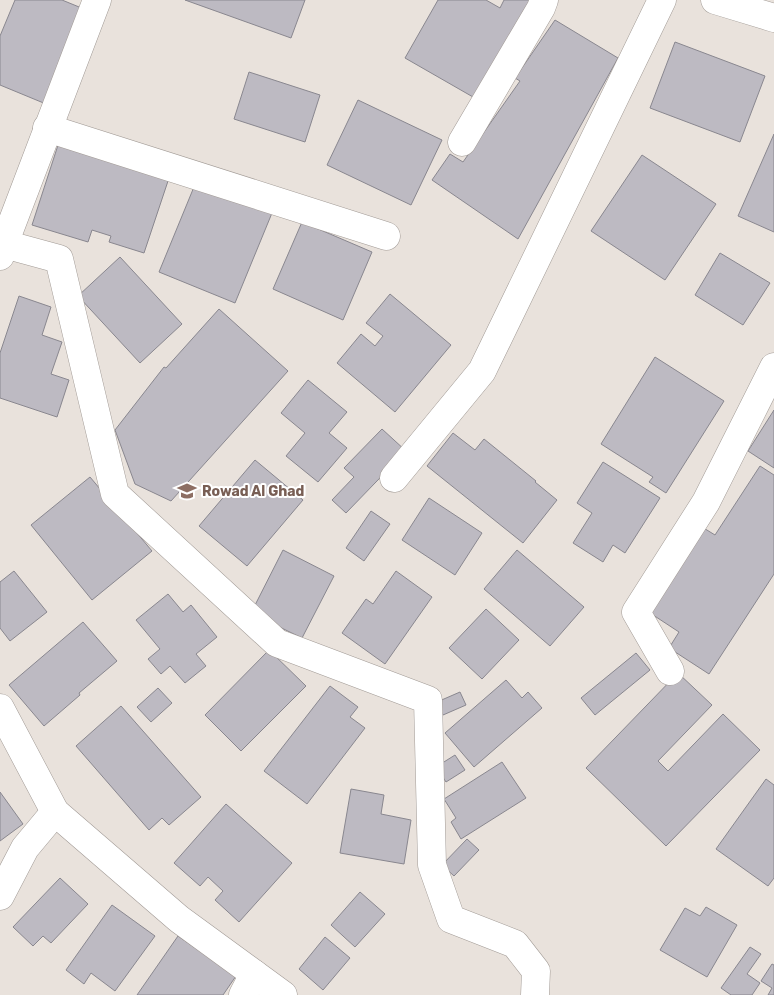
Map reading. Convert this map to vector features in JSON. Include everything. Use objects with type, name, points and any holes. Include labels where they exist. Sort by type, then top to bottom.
[{"type":"street","points":[[98,0],[47,128],[2,250],[59,259],[115,494],[277,643],[428,700],[432,865],[451,919],[515,944],[536,971],[535,995]]},
{"type":"street","points":[[462,142],[544,0]]},
{"type":"street","points":[[394,478],[482,371],[662,0]]},
{"type":"street","points":[[714,0],[774,18]]},
{"type":"street","points":[[47,128],[386,236]]},
{"type":"street","points":[[670,671],[636,612],[706,502],[774,367]]},
{"type":"street","points":[[0,708],[55,812],[179,919],[249,985],[283,995]]},
{"type":"street","points":[[0,896],[25,848],[55,812]]},
{"type":"building","points":[[15,0],[62,0],[84,9],[46,104],[0,85],[0,36]]},
{"type":"building","points":[[185,0],[305,0],[291,38]]},
{"type":"building","points":[[438,0],[486,0],[500,8],[504,0],[530,0],[473,97],[405,58]]},
{"type":"building","points":[[555,20],[618,58],[518,239],[432,180],[450,154],[463,162],[520,81],[515,78]]},
{"type":"building","points":[[675,42],[765,76],[740,142],[650,108]]},
{"type":"building","points":[[249,72],[320,95],[305,142],[234,119]]},
{"type":"building","points":[[358,100],[442,140],[411,205],[327,165]]},
{"type":"building","points":[[774,134],[774,232],[738,216]]},
{"type":"building","points":[[60,139],[170,175],[144,253],[109,242],[111,236],[92,230],[88,242],[32,225]]},
{"type":"building","points":[[642,155],[716,204],[665,280],[591,231]]},
{"type":"building","points":[[196,182],[272,213],[235,303],[159,272]]},
{"type":"building","points":[[302,222],[372,252],[343,320],[273,289]]},
{"type":"building","points":[[720,253],[770,283],[743,325],[695,295]]},
{"type":"building","points":[[120,257],[182,324],[140,363],[78,296]]},
{"type":"building","points":[[390,294],[451,345],[395,412],[337,363],[361,334],[375,346],[383,336],[366,323]]},
{"type":"building","points":[[19,296],[51,307],[42,335],[62,342],[51,374],[69,380],[57,417],[0,398],[0,353]]},
{"type":"building","points":[[219,309],[288,371],[171,501],[135,484],[115,430],[164,367],[166,368]]},
{"type":"building","points":[[655,357],[724,401],[666,493],[649,482],[653,477],[601,444]]},
{"type":"building","points":[[308,380],[347,412],[329,433],[347,448],[318,482],[286,456],[305,433],[281,413]]},
{"type":"building","points":[[774,410],[774,468],[748,451]]},
{"type":"building","points":[[382,429],[406,451],[346,513],[332,500],[354,477],[344,468]]},
{"type":"building","points":[[453,433],[475,450],[484,439],[557,500],[523,543],[427,466]]},
{"type":"building","points":[[255,460],[303,500],[247,566],[199,526]]},
{"type":"building","points":[[603,462],[660,498],[625,553],[613,545],[603,562],[573,543],[592,513],[577,503]]},
{"type":"building","points":[[760,466],[774,475],[774,574],[709,674],[669,648],[679,632],[647,611],[702,527],[715,535]]},
{"type":"building","points":[[90,477],[152,551],[92,600],[31,525]]},
{"type":"building","points":[[429,498],[482,533],[455,575],[402,540]]},
{"type":"building","points":[[371,511],[390,524],[364,561],[346,548]]},
{"type":"building","points":[[283,550],[334,576],[302,638],[251,613]]},
{"type":"building","points":[[517,550],[584,607],[550,646],[484,589]]},
{"type":"building","points":[[14,571],[47,612],[10,641],[0,628],[0,582]]},
{"type":"building","points":[[396,571],[432,597],[385,664],[342,633],[366,599],[373,604]]},
{"type":"building","points":[[168,594],[183,612],[191,605],[217,637],[196,654],[206,666],[185,683],[170,666],[161,674],[148,659],[160,649],[136,620]]},
{"type":"building","points":[[486,609],[519,640],[482,679],[449,648]]},
{"type":"building","points":[[83,622],[117,661],[44,726],[9,685]]},
{"type":"building","points":[[269,650],[306,686],[241,751],[205,715]]},
{"type":"building","points":[[636,653],[650,670],[595,715],[581,698]]},
{"type":"building","points":[[678,673],[712,705],[658,761],[668,771],[723,714],[760,750],[666,846],[586,768]]},
{"type":"building","points":[[506,680],[522,698],[528,692],[542,708],[474,767],[445,733]]},
{"type":"building","points":[[330,686],[358,707],[350,717],[365,728],[307,804],[264,771]]},
{"type":"building","points":[[158,688],[172,703],[151,722],[137,707]]},
{"type":"building","points":[[460,692],[466,705],[443,715],[437,702]]},
{"type":"building","points":[[121,706],[201,797],[169,825],[162,818],[149,830],[76,746]]},
{"type":"building","points":[[455,755],[465,770],[446,782],[436,767]]},
{"type":"building","points":[[502,762],[526,798],[461,839],[451,822],[456,818],[444,799]]},
{"type":"building","points":[[766,779],[774,785],[774,878],[768,886],[716,849]]},
{"type":"building","points":[[351,789],[384,795],[381,814],[411,820],[404,864],[340,853]]},
{"type":"building","points":[[0,792],[23,824],[0,841]]},
{"type":"building","points":[[226,804],[292,863],[239,922],[215,900],[223,891],[208,877],[200,886],[174,863]]},
{"type":"building","points":[[467,839],[479,850],[454,876],[442,865]]},
{"type":"building","points":[[60,878],[88,904],[51,943],[43,936],[33,946],[13,927]]},
{"type":"building","points":[[360,892],[385,914],[355,947],[331,925]]},
{"type":"building","points":[[112,905],[155,936],[115,991],[91,973],[84,984],[66,970]]},
{"type":"building","points":[[706,907],[737,925],[707,977],[660,950],[685,908],[700,916]]},
{"type":"building","points":[[178,936],[236,976],[223,995],[137,995]]},
{"type":"building","points":[[325,937],[350,958],[323,990],[299,969]]},
{"type":"building","points":[[750,947],[761,954],[747,974],[760,983],[752,995],[731,995],[721,988]]},
{"type":"building","points":[[772,964],[774,965],[774,995],[768,995],[772,988],[761,981]]},
{"type":"place","name":"Rowad Al Ghad","points":[[187,491]]}]
